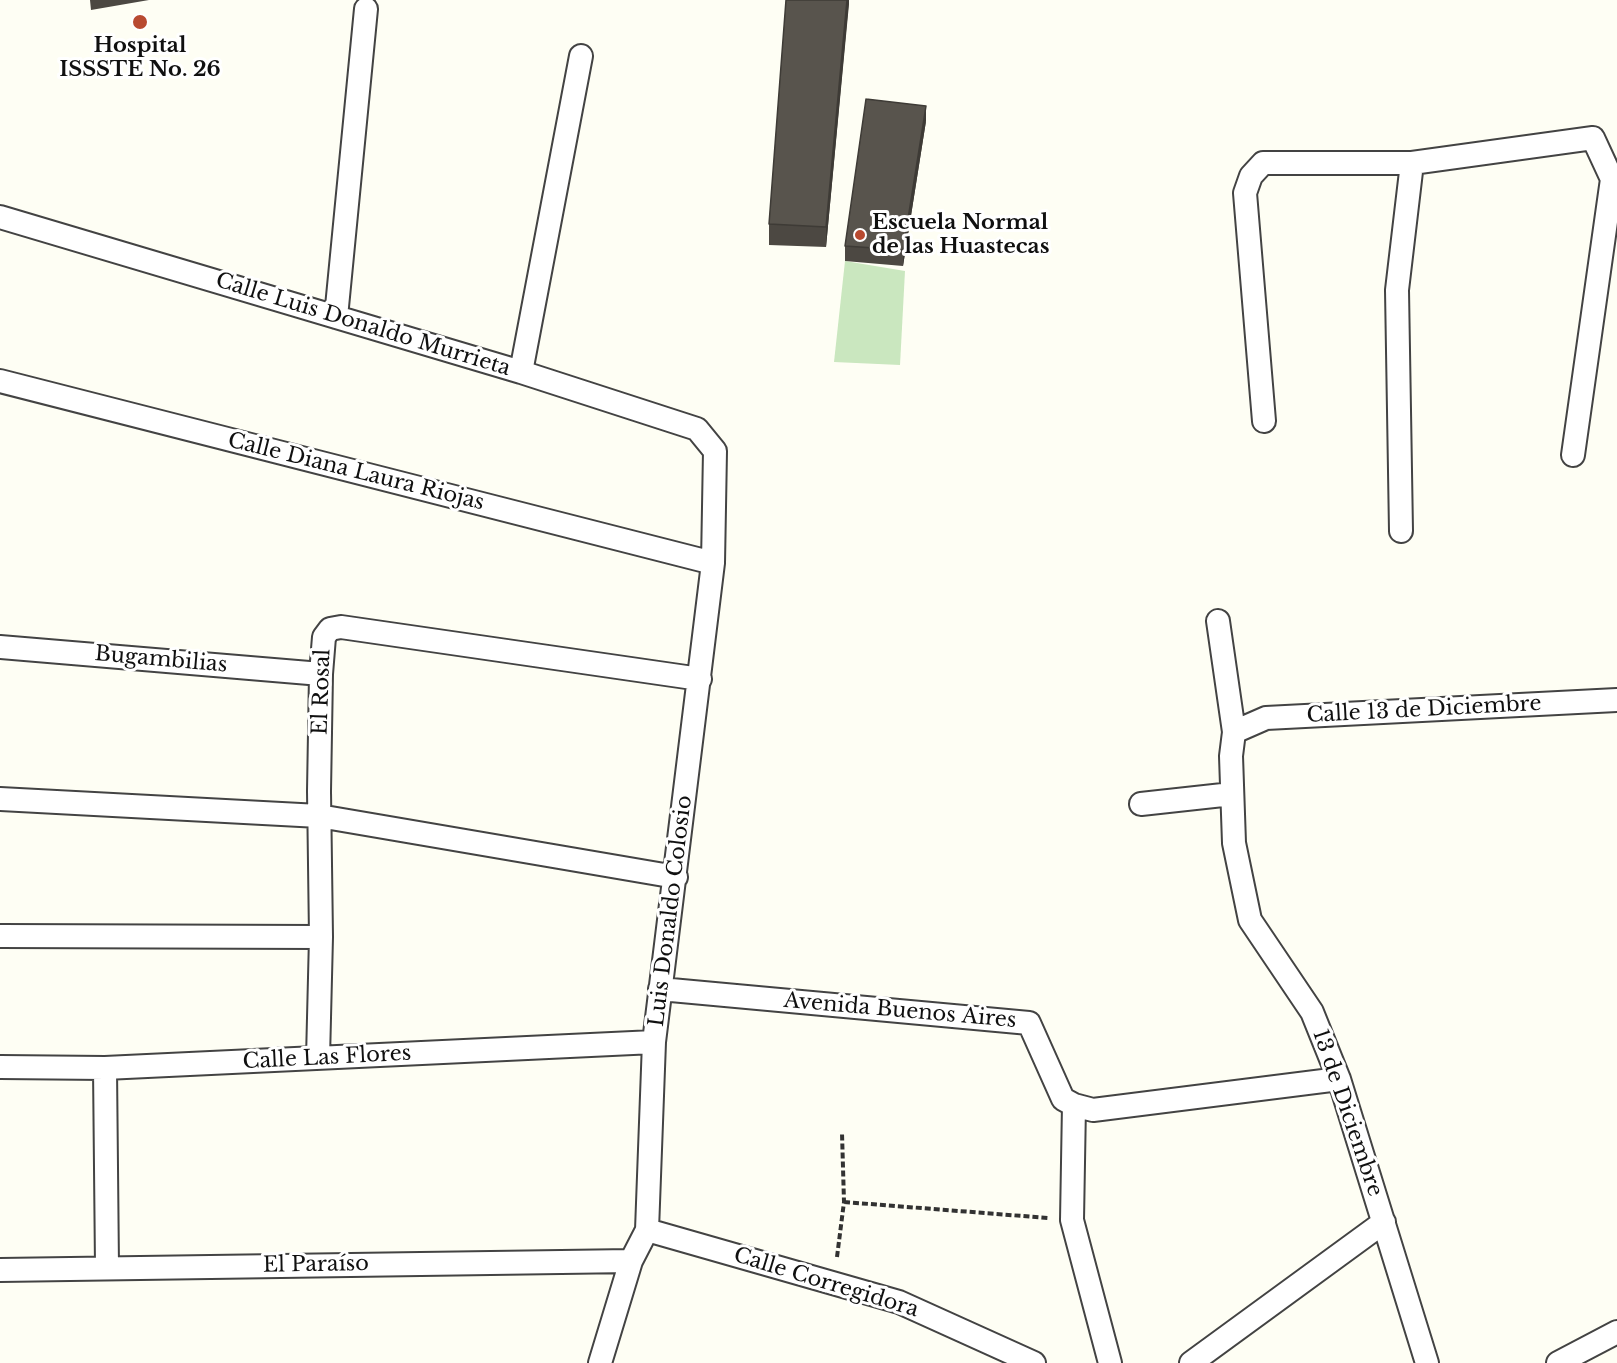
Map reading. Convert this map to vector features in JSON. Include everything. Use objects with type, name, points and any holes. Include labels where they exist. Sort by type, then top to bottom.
[{"type":"street","points":[[336,317],[366,9]]},
{"type":"street","points":[[521,372],[581,56]]},
{"type":"street","points":[[1264,421],[1245,193],[1251,176],[1263,163],[1412,163],[1593,138],[1615,179],[1573,455]]},
{"type":"street","points":[[1401,531],[1397,290],[1412,163]]},
{"type":"street","name":"Calle Luis Donaldo Murrieta","points":[[0,217],[521,372],[697,429],[715,451]]},
{"type":"street","name":"Calle Diana Laura Riojas","points":[[0,381],[713,562]]},
{"type":"street","name":"Luis Donaldo Colosio","points":[[600,1363],[631,1261],[647,1230],[654,1042],[713,562],[715,451]]},
{"type":"street","name":"13 de Diciembre","points":[[1218,621],[1234,732],[1231,756],[1234,843],[1250,920],[1312,1012],[1339,1079],[1427,1363]]},
{"type":"street","name":"El Rosal","points":[[318,1058],[321,937],[319,816],[321,674],[324,637],[330,630],[341,627],[700,679]]},
{"type":"street","name":"Bugambilias","points":[[0,647],[321,674]]},
{"type":"street","name":"Calle 13 de Diciembre","points":[[1234,732],[1266,718],[1617,700]]},
{"type":"street","points":[[1141,804],[1232,794]]},
{"type":"street","points":[[0,799],[319,816],[676,877]]},
{"type":"street","points":[[0,936],[321,937]]},
{"type":"street","name":"Avenida Buenos Aires","points":[[660,988],[1029,1023],[1063,1099],[1074,1105]]},
{"type":"street","name":"Calle Las Flores","points":[[0,1067],[105,1068],[654,1042]]},
{"type":"street","points":[[105,1068],[107,1267]]},
{"type":"street","points":[[1110,1363],[1072,1220],[1074,1105],[1094,1110],[1339,1079]]},
{"type":"street","points":[[1191,1363],[1384,1222]]},
{"type":"street","name":"Calle Corregidora","points":[[647,1230],[899,1302],[1034,1363]]},
{"type":"street","name":"El Paraíso","points":[[0,1270],[631,1261]]},
{"type":"street","points":[[1558,1363],[1617,1332]]},
{"type":"path","points":[[834,1283],[844,1202],[842,1133]]},
{"type":"path","points":[[844,1202],[1072,1220]]},
{"type":"green space","points":[[845,261],[905,271],[900,365],[834,362]]},
{"type":"building","points":[[786,0],[847,0],[826,227],[769,224]]},
{"type":"building","points":[[866,99],[926,106],[903,250],[845,246]]},
{"type":"place","name":"Hospital ISSSTE No. 26","points":[[140,22]]},
{"type":"place","name":"Escuela Normal de las Huastecas","points":[[860,235]]}]
